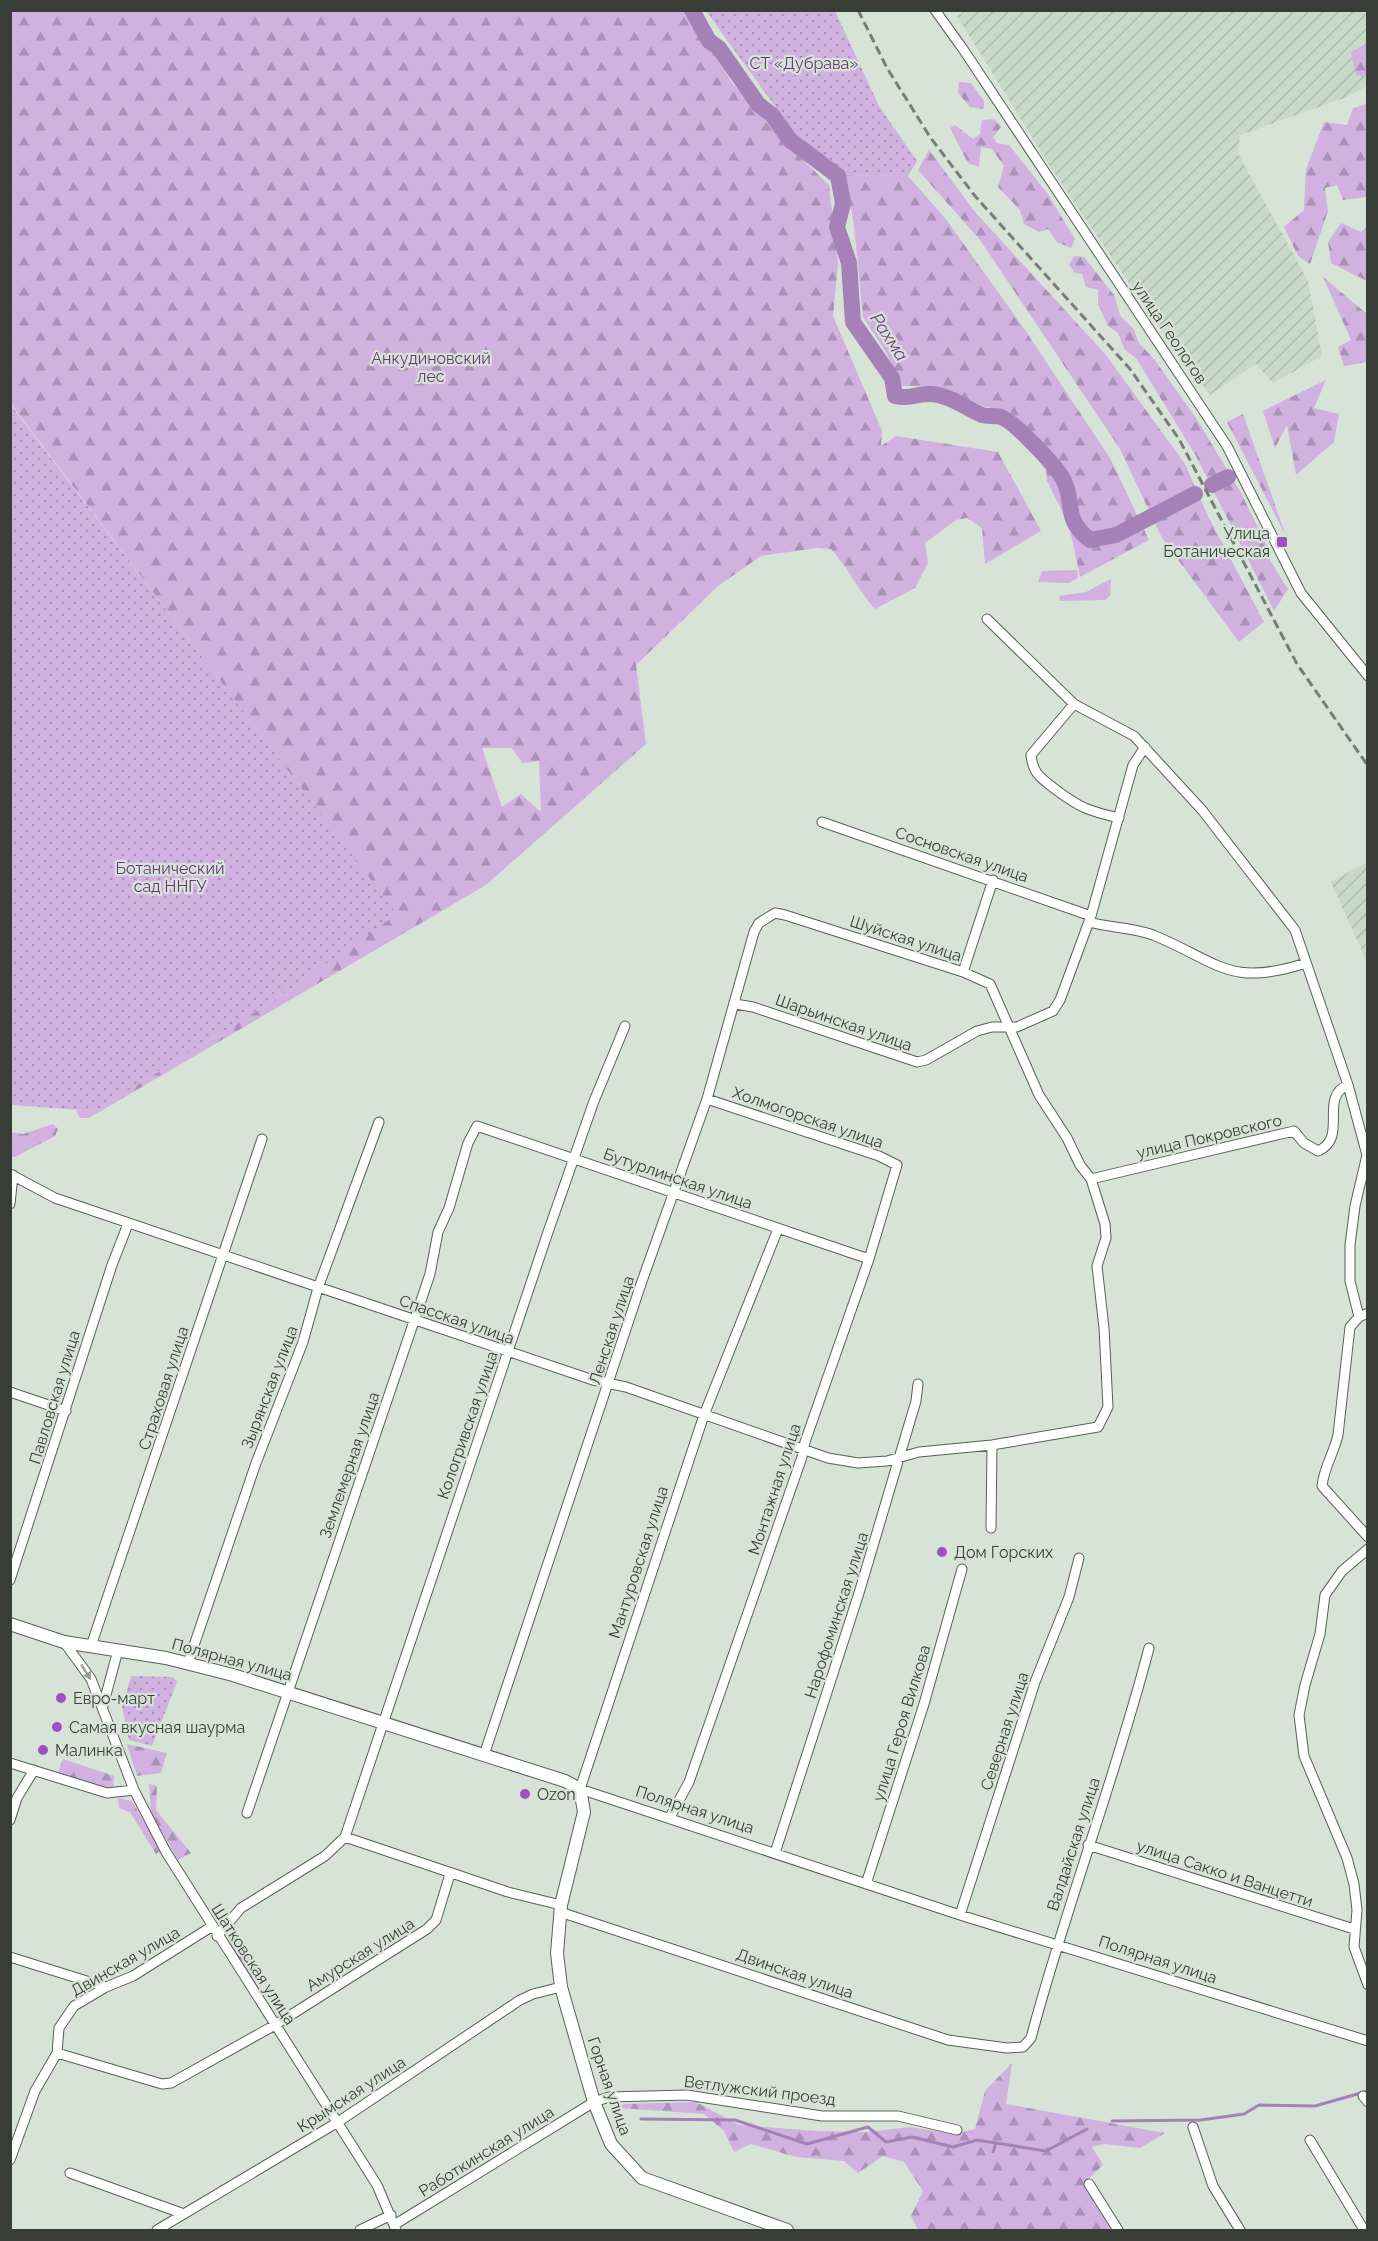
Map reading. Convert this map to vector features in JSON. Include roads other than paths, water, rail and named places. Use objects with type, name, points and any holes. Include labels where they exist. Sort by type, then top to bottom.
[{"type":"main road","name":"Полярная улица","points":[[10,1624],[64,1642],[188,1663],[290,1691],[565,1781],[580,1789]]},
{"type":"main road","name":"Мантуровская улица","points":[[560,1909],[584,1812],[580,1789]]},
{"type":"main road","name":"Горная улица","points":[[560,1909],[557,1953],[561,1987],[594,2102],[610,2144],[642,2178],[787,2230]]},
{"type":"street","name":"улица Геологов","points":[[935,10],[1227,446],[1301,593],[1368,676]]},
{"type":"street","points":[[987,619],[1074,704],[1134,736],[1145,747],[1202,810],[1295,930],[1348,1085],[1367,1155],[1355,1206],[1350,1245],[1350,1281],[1363,1315],[1350,1327],[1338,1435],[1335,1448],[1326,1465],[1322,1486],[1368,1537]]},
{"type":"street","points":[[1074,704],[1031,755],[1033,769],[1066,800],[1081,808],[1119,818]]},
{"type":"street","name":"Шарьинская улица","points":[[735,1004],[753,1007],[917,1062],[926,1060],[977,1031],[1017,1027],[1053,1011],[1060,1000],[1090,919],[1133,765],[1145,747]]},
{"type":"street","name":"Сосновская улица","points":[[822,822],[993,880],[1090,919],[1104,927],[1138,930],[1216,966],[1237,973],[1269,974],[1306,963]]},
{"type":"street","points":[[963,972],[993,880]]},
{"type":"street","name":"Шуйская улица","points":[[767,916],[775,913],[785,915],[963,972],[990,984],[996,992],[1007,1027]]},
{"type":"street","name":"Ленская улица","points":[[484,1755],[707,1099],[754,932],[767,916]]},
{"type":"street","name":"Кологривская улица","points":[[345,1837],[574,1159],[604,1075],[625,1026]]},
{"type":"street","points":[[1007,1027],[1040,1095],[1067,1138],[1080,1165],[1091,1179]]},
{"type":"street","name":"улица Покровского","points":[[1091,1179],[1294,1131],[1304,1143],[1318,1151],[1324,1148],[1333,1134],[1333,1099],[1336,1092],[1348,1085]]},
{"type":"street","name":"Холмогорская улица","points":[[707,1099],[879,1156],[897,1165]]},
{"type":"street","name":"Зырянская улица","points":[[188,1663],[256,1463],[303,1342],[318,1288],[379,1122]]},
{"type":"street","name":"Бутурлинская улица","points":[[477,1126],[869,1259]]},
{"type":"street","name":"Землемерная улица","points":[[247,1813],[430,1274],[438,1232],[449,1208],[468,1143],[477,1126]]},
{"type":"street","name":"Страховая улица","points":[[91,1646],[225,1255],[262,1139]]},
{"type":"street","name":"Монтажная улица","points":[[670,1818],[689,1782],[869,1259],[897,1165]]},
{"type":"street","points":[[10,1204],[12,1174]]},
{"type":"street","name":"Спасская улица","points":[[12,1174],[55,1198],[128,1224],[804,1450],[841,1461],[858,1463],[888,1461],[919,1452],[992,1446],[1098,1427],[1107,1407],[1104,1328],[1097,1266],[1106,1238],[1091,1179]]},
{"type":"street","name":"Павловская улица","points":[[10,1580],[112,1265],[128,1224]]},
{"type":"street","name":"Мантуровская улица","points":[[580,1789],[704,1415],[778,1229]]},
{"type":"street","name":"Нарофоминская улица","points":[[775,1853],[863,1582],[916,1401],[918,1384]]},
{"type":"street","points":[[10,1392],[66,1411]]},
{"type":"street","points":[[991,1528],[992,1446]]},
{"type":"street","points":[[1368,1549],[1342,1571],[1325,1595],[1320,1634],[1301,1701],[1300,1739],[1312,1778],[1347,1858],[1356,1901],[1354,1947],[1368,1985]]},
{"type":"street","name":"Северная улица","points":[[960,1915],[1035,1682],[1069,1597],[1079,1558]]},
{"type":"street","name":"улица Героя Вилкова","points":[[866,1884],[924,1704],[962,1569]]},
{"type":"street","name":"Шатковская улица","points":[[64,1642],[86,1671],[103,1706],[134,1790],[166,1852],[211,1927],[377,2185],[395,2228]]},
{"type":"street","name":"Валдайская улица","points":[[1023,2047],[1031,2038],[1056,1944],[1104,1803],[1149,1648]]},
{"type":"street","points":[[103,1706],[118,1650]]},
{"type":"street","points":[[10,1763],[107,1793],[134,1790]]},
{"type":"street","points":[[10,1820],[17,1798],[34,1770]]},
{"type":"street","name":"Полярная улица","points":[[580,1789],[960,1915],[1367,2042]]},
{"type":"street","points":[[217,1936],[241,1908],[325,1856],[345,1837]]},
{"type":"street","name":"Двинская улица","points":[[345,1837],[948,2040],[1007,2048],[1023,2047]]},
{"type":"street","name":"улица Сакко и Ванцетти","points":[[1088,1845],[1354,1929]]},
{"type":"street","name":"Амурская улица","points":[[57,2053],[162,2084],[171,2083],[275,2025],[427,1929],[436,1920],[450,1874]]},
{"type":"street","name":"Двинская улица","points":[[11,2157],[35,2091],[57,2053],[59,2028],[74,2006],[106,1987],[133,1976],[211,1927]]},
{"type":"street","points":[[10,1957],[106,1987]]},
{"type":"street","name":"Крымская улица","points":[[157,2230],[338,2122],[520,2000],[532,1994],[561,1987]]},
{"type":"street","name":"Ветлужский проезд","points":[[594,2102],[609,2097],[687,2095],[822,2116],[898,2116],[957,2130]]},
{"type":"street","name":"Работкинская улица","points":[[395,2228],[594,2102]]},
{"type":"street","points":[[1193,2127],[1213,2186],[1240,2230]]},
{"type":"street","points":[[1310,2140],[1364,2230]]},
{"type":"street","points":[[70,2173],[184,2214]]},
{"type":"street","points":[[1089,2184],[1118,2230]]},
{"type":"street","points":[[360,2230],[391,2215]]},
{"type":"waterway","name":"Рахма","points":[[692,10],[709,41],[719,48],[758,104],[772,115],[790,140],[838,176],[843,203],[837,227],[849,263],[853,322],[892,378],[895,396],[938,395],[982,415],[999,416],[1007,421],[1034,445],[1059,473],[1067,487],[1075,524],[1090,540],[1116,535],[1195,494]]},
{"type":"waterway","name":"Рахма","points":[[1212,485],[1228,477]]},
{"type":"waterway","points":[[1112,2121],[1201,2120],[1244,2114],[1259,2105],[1315,2106],[1368,2091]]},
{"type":"waterway","points":[[641,2119],[735,2120],[807,2144],[868,2127],[886,2142],[912,2137],[953,2147],[977,2140],[1046,2151],[1087,2129]]},
{"type":"waterway","points":[[993,2152],[996,2143]]},
{"type":"railway","points":[[858,10],[887,68],[930,137],[975,196],[1130,369],[1179,439],[1297,664],[1368,766]]},
{"type":"place","name":"Улица Ботаническая","points":[[1282,542]]},
{"type":"place","name":"Дом Горских","points":[[942,1552]]},
{"type":"place","name":"Евро-март","points":[[61,1698]]},
{"type":"place","name":"Самая вкусная шаурма","points":[[57,1727]]},
{"type":"place","name":"Малинка","points":[[43,1750]]},
{"type":"place","name":"Ozon","points":[[525,1794]]},
{"type":"park label","name":"СТ «Дубрава»","points":[[804,63]]},
{"type":"park label","name":"Анкудиновский лес","points":[[431,367]]},
{"type":"park label","name":"Ботанический сад ННГУ","points":[[170,877]]}]
